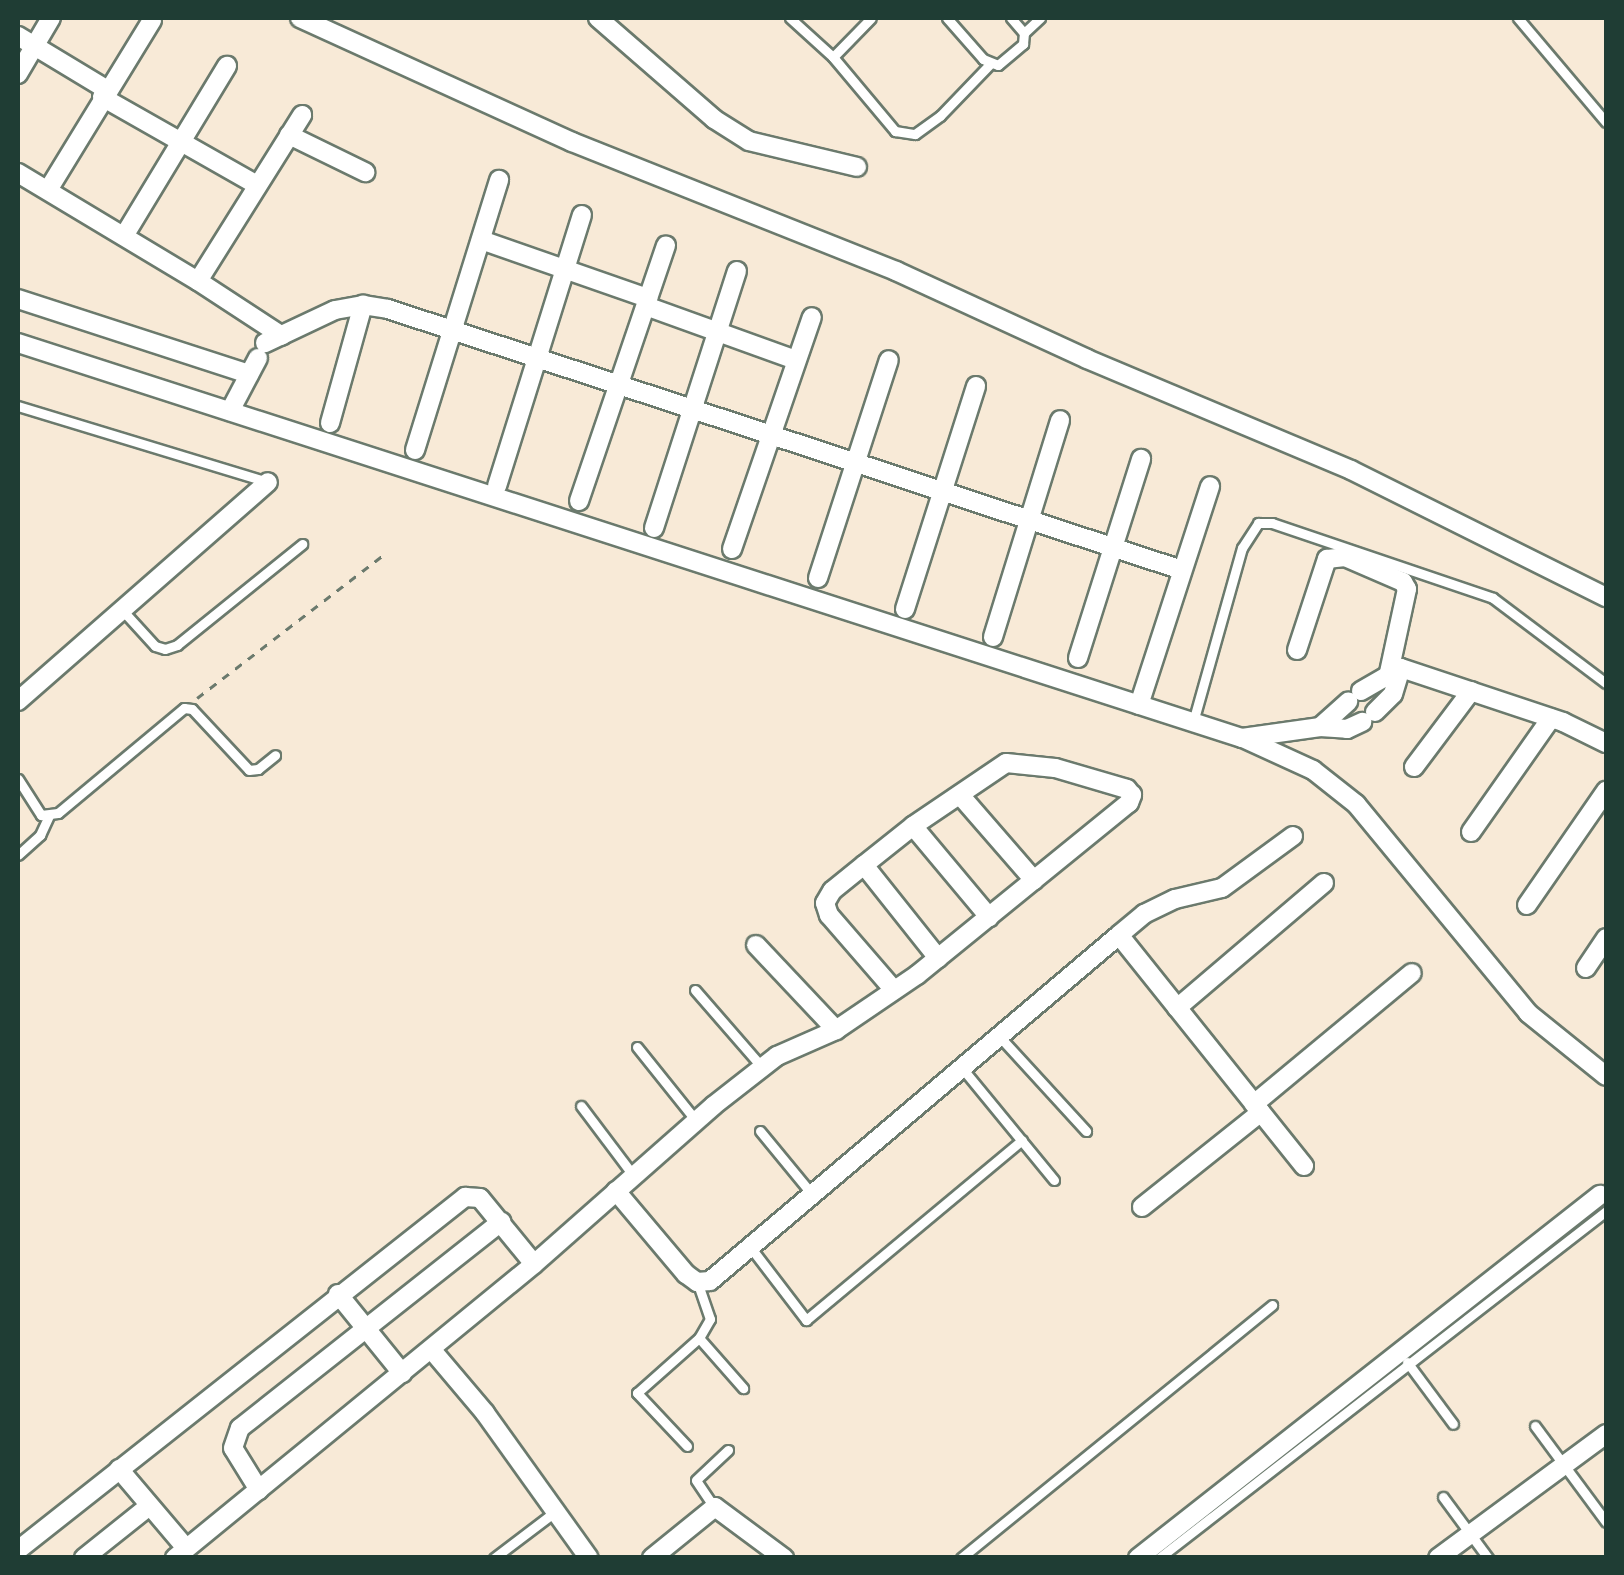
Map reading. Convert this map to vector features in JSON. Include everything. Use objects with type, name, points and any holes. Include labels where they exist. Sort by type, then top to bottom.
[{"type":"street","points":[[18,74],[26,41],[50,18]]},
{"type":"street","points":[[300,18],[572,142],[896,271],[1122,374],[1351,470],[1606,597]]},
{"type":"street","points":[[333,36],[342,18]]},
{"type":"street","points":[[598,18],[714,118],[749,142],[857,168]]},
{"type":"street","points":[[48,190],[152,20]]},
{"type":"street","points":[[26,41],[180,141],[257,185]]},
{"type":"street","points":[[124,236],[228,66]]},
{"type":"street","points":[[198,280],[302,115]]},
{"type":"street","points":[[288,135],[365,172]]},
{"type":"street","points":[[18,174],[198,280],[264,353]]},
{"type":"street","points":[[415,450],[499,180]]},
{"type":"street","points":[[498,486],[582,215]]},
{"type":"street","points":[[481,240],[566,268],[796,360]]},
{"type":"street","points":[[579,501],[666,245]]},
{"type":"street","points":[[654,528],[737,271]]},
{"type":"street","points":[[18,299],[264,353]]},
{"type":"street","points":[[330,422],[364,305]]},
{"type":"street","points":[[230,411],[264,353],[335,310],[364,305],[1182,570]]},
{"type":"street","points":[[732,549],[812,317]]},
{"type":"street","points":[[18,342],[1242,738],[1313,770],[1356,804],[1528,1012],[1606,1076]]},
{"type":"street","points":[[818,578],[889,360]]},
{"type":"street","points":[[904,609],[976,386]]},
{"type":"street","points":[[993,636],[1060,420]]},
{"type":"street","points":[[1078,658],[1141,459]]},
{"type":"street","points":[[18,702],[268,482]]},
{"type":"street","points":[[1139,704],[1210,486]]},
{"type":"street","points":[[1242,738],[1320,727],[1347,729],[1368,717],[1392,694],[1408,589],[1403,582],[1345,557],[1328,559],[1297,650]]},
{"type":"street","points":[[1320,727],[1355,696],[1395,670],[1551,718],[1606,743]]},
{"type":"street","points":[[1414,767],[1471,691]]},
{"type":"street","points":[[1471,832],[1551,718]]},
{"type":"street","points":[[119,1469],[181,1553],[534,1264],[762,1068],[836,1030],[894,990],[938,958],[989,917],[1129,803],[1132,795],[1127,789],[1055,768],[1006,763],[912,826],[832,891],[826,903],[829,915],[894,990]]},
{"type":"street","points":[[1528,905],[1606,791]]},
{"type":"street","points":[[960,795],[1034,880]]},
{"type":"street","points":[[912,826],[989,917]]},
{"type":"street","points":[[616,1191],[697,1282],[710,1281],[1144,914],[1175,900],[1222,888],[1293,836]]},
{"type":"street","points":[[864,865],[938,958]]},
{"type":"street","points":[[1177,1008],[1324,884]]},
{"type":"street","points":[[1119,935],[1304,1166]]},
{"type":"street","points":[[1586,968],[1606,938]]},
{"type":"street","points":[[756,945],[836,1030]]},
{"type":"street","points":[[1142,1207],[1412,973]]},
{"type":"street","points":[[18,1550],[465,1197],[480,1198],[534,1264]]},
{"type":"street","points":[[1138,1558],[1404,1359],[1603,1203]]},
{"type":"street","points":[[259,1490],[232,1448],[240,1428],[500,1222]]},
{"type":"street","points":[[338,1294],[402,1372]]},
{"type":"street","points":[[430,1349],[485,1413],[589,1558]]},
{"type":"street","points":[[1438,1558],[1606,1434]]},
{"type":"street","points":[[84,1558],[148,1507]]},
{"type":"street","points":[[652,1558],[715,1507],[784,1558]]},
{"type":"lane","points":[[790,18],[833,57],[895,132],[915,134],[940,116],[990,64],[1009,60],[1023,44],[1024,33],[1040,18]]},
{"type":"lane","points":[[833,57],[871,18]]},
{"type":"lane","points":[[947,18],[990,64]]},
{"type":"lane","points":[[1011,18],[1024,33]]},
{"type":"lane","points":[[1518,18],[1606,122]]},
{"type":"lane","points":[[18,406],[268,482]]},
{"type":"lane","points":[[1193,722],[1242,548],[1258,523],[1272,523],[1493,598],[1606,683]]},
{"type":"lane","points":[[124,612],[156,646],[176,645],[302,544]]},
{"type":"lane","points":[[18,855],[40,835],[49,816],[184,708],[192,709],[249,770],[258,769],[275,755]]},
{"type":"lane","points":[[18,779],[33,808],[49,816]]},
{"type":"lane","points":[[695,990],[762,1068]]},
{"type":"lane","points":[[999,1036],[1086,1131]]},
{"type":"lane","points":[[637,1047],[697,1122]]},
{"type":"lane","points":[[962,1068],[1054,1180]]},
{"type":"lane","points":[[581,1106],[633,1175]]},
{"type":"lane","points":[[760,1131],[812,1194]]},
{"type":"lane","points":[[750,1247],[806,1320],[1022,1140]]},
{"type":"lane","points":[[688,1446],[637,1393],[699,1338],[710,1318],[697,1282]]},
{"type":"lane","points":[[961,1558],[1272,1305]]},
{"type":"lane","points":[[699,1338],[742,1388]]},
{"type":"lane","points":[[1160,1558],[1404,1359],[1453,1424]]},
{"type":"lane","points":[[1535,1426],[1606,1522]]},
{"type":"lane","points":[[715,1507],[696,1480],[728,1450]]},
{"type":"lane","points":[[1442,1497],[1488,1558]]},
{"type":"lane","points":[[494,1558],[556,1511]]},
{"type":"path","points":[[184,708],[386,553]]}]
